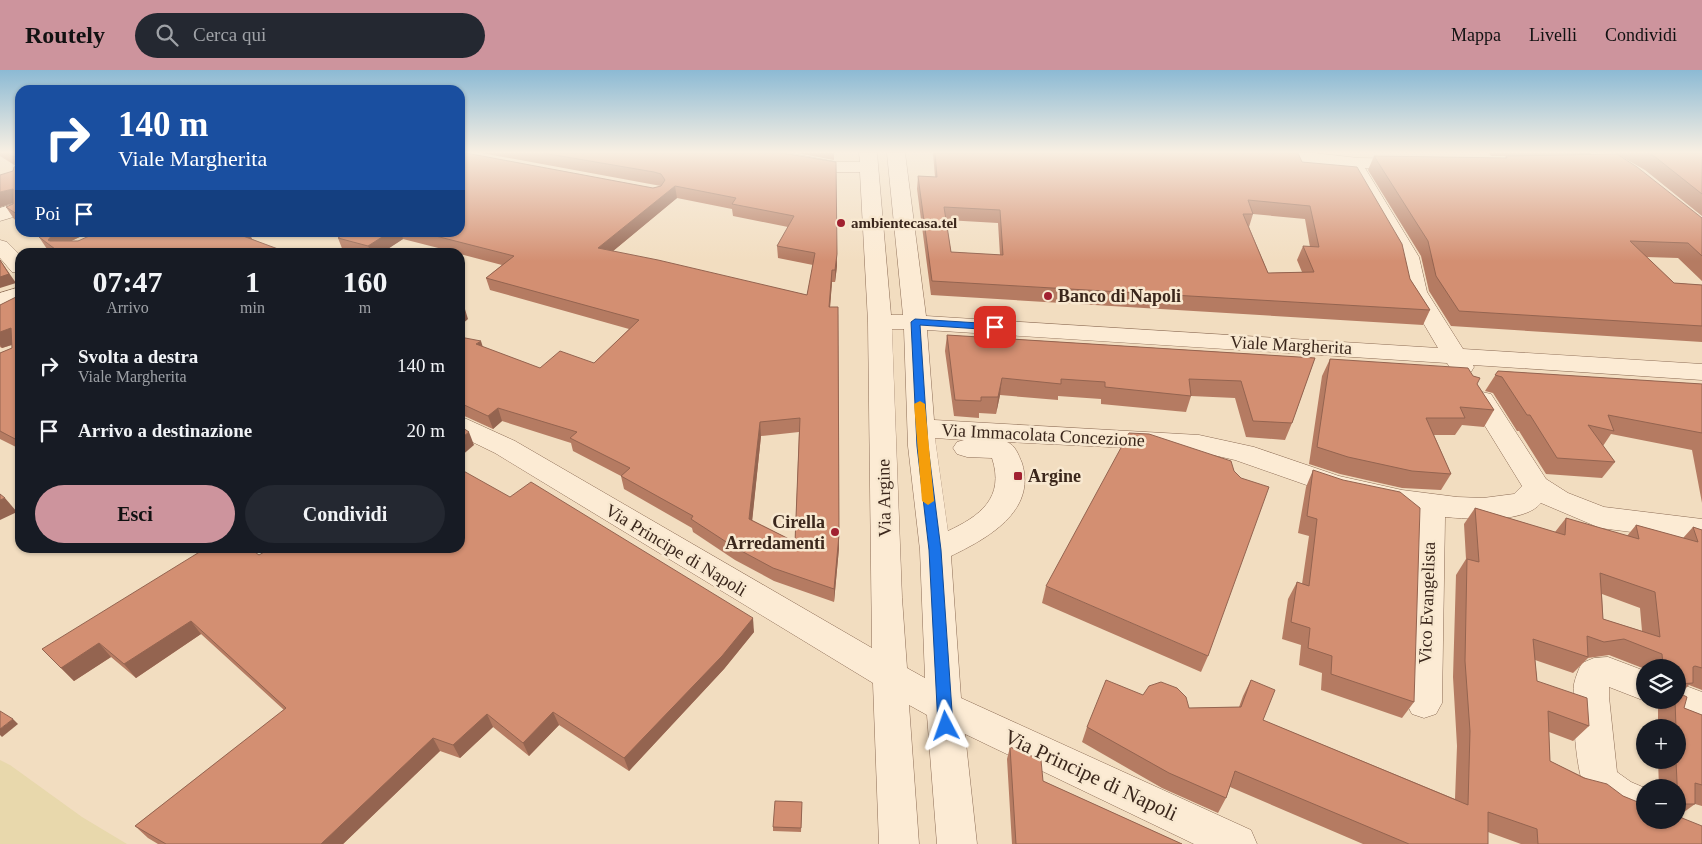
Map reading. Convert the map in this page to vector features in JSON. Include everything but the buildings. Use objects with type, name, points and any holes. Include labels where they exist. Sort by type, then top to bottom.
[{"type":"street","name":"Via Argine","points":[[870,189],[880,322],[886,593],[899,844]]},
{"type":"street","points":[[900,189],[915,322],[922,437],[935,550],[944,707],[957,844]]},
{"type":"street","points":[[1368,189],[1408,257],[1416,292],[1536,486],[1565,503],[1600,516],[1702,530]]},
{"type":"street","points":[[0,215],[15,210]]},
{"type":"street","points":[[0,246],[15,262]]},
{"type":"street","points":[[0,301],[15,296]]},
{"type":"street","name":"Viale Margherita","points":[[880,322],[915,322],[1702,372]]},
{"type":"street","name":"Via Principe di Napoli","points":[[465,427],[505,447],[944,707],[1237,844]]},
{"type":"street","points":[[922,437],[1000,450],[1004,452],[1010,477],[1003,508],[988,523],[935,550]]},
{"type":"street","name":"Via Immacolata Concezione","points":[[922,437],[1155,441],[1213,446],[1260,458],[1355,490],[1462,508],[1498,508],[1523,503],[1533,496],[1536,486]]},
{"type":"street","name":"Vico Evangelista","points":[[1424,703],[1431,504]]},
{"type":"street","points":[[1636,683],[1608,672],[1594,673],[1591,684],[1595,749],[1600,781],[1618,796],[1636,803]]},
{"type":"street","points":[[1686,701],[1702,708]]},
{"type":"shaded area","points":[[0,760],[10,765],[82,817],[127,844],[0,844]]},
{"type":"slow traffic","points":[[920,404],[928,501]]},
{"type":"place","name":"ambientecasa.tel","points":[[841,223]]},
{"type":"place","name":"Banco di Napoli","points":[[1048,296]]},
{"type":"place","name":"Argine","points":[[1018,476]]},
{"type":"place","name":"Cirella Arredamenti","points":[[835,532]]},
{"type":"route","points":[[946,726],[935,550],[922,446],[915,322],[995,327]]}]
